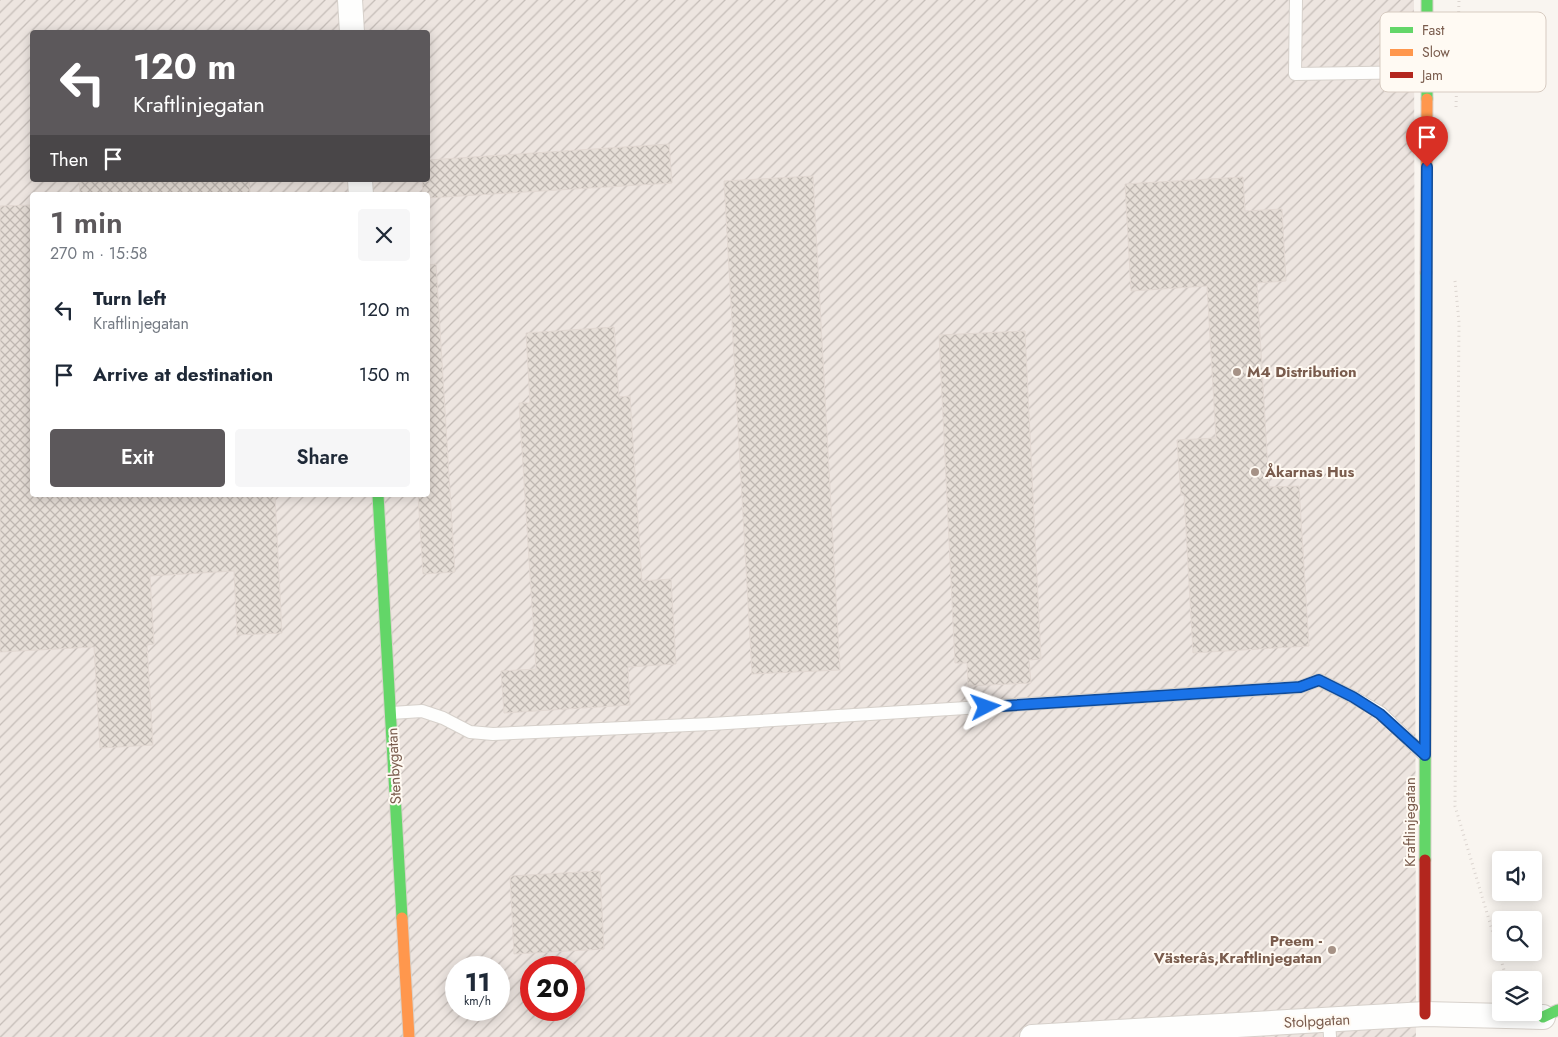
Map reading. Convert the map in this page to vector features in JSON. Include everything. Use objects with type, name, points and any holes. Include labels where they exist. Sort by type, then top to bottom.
[{"type":"street","points":[[350,0],[352,30]]},
{"type":"street","name":"Kraftlinjegatan","points":[[1425,1014],[1427,92]]},
{"type":"street","name":"Stenbygatan","points":[[378,497],[410,1037]]},
{"type":"street","name":"Stolpgatan","points":[[1032,1037],[1329,1029],[1425,1014],[1553,1016]]},
{"type":"lane","points":[[1296,0],[1296,74],[1380,73]]},
{"type":"lane","points":[[391,714],[422,711],[443,718],[470,732],[493,734],[711,724],[1300,687],[1319,680],[1353,697],[1380,714],[1425,755]]},
{"type":"path","points":[[1456,92],[1456,108]]},
{"type":"path","points":[[1455,276],[1459,322],[1455,806],[1504,971]]},
{"type":"shaded area","points":[[0,0],[1414,0],[1414,12],[1380,12],[1380,92],[1414,92],[1416,1037],[0,1037]]},
{"type":"building","points":[[669,144],[672,183],[430,198],[430,192],[423,192],[422,182],[430,182],[430,160]]},
{"type":"building","points":[[813,176],[840,670],[752,674],[724,181]]},
{"type":"building","name":"M4 Distribution","points":[[1243,177],[1245,211],[1282,209],[1286,281],[1257,283],[1269,487],[1299,486],[1309,646],[1193,653],[1184,495],[1181,495],[1177,440],[1216,438],[1207,286],[1131,291],[1125,184]]},
{"type":"building","points":[[79,182],[249,182],[250,192],[80,192]]},
{"type":"building","points":[[30,205],[30,497],[275,497],[282,633],[237,635],[234,571],[150,576],[154,644],[147,645],[153,745],[100,748],[94,647],[0,652],[0,206]]},
{"type":"building","points":[[436,264],[455,572],[423,574],[418,497],[430,497],[430,265]]},
{"type":"building","points":[[614,327],[619,397],[630,396],[642,581],[671,579],[676,664],[628,667],[630,705],[504,713],[501,671],[536,669],[519,403],[530,403],[526,333]]},
{"type":"building","points":[[1025,331],[1041,659],[1029,660],[1031,683],[968,686],[967,663],[955,663],[939,335]]},
{"type":"building","points":[[600,871],[604,949],[514,954],[510,876]]},
{"type":"traffic: fast","points":[[1427,0],[1427,12]]},
{"type":"traffic: fast","points":[[1427,92],[1427,99]]},
{"type":"traffic: fast","points":[[1425,860],[1426,273]]},
{"type":"traffic: fast","points":[[378,497],[402,918]]},
{"type":"traffic: fast","points":[[1543,1017],[1558,1010]]},
{"type":"traffic: slow","points":[[1426,273],[1427,99]]},
{"type":"traffic: slow","points":[[402,918],[409,1037]]},
{"type":"traffic: jam","points":[[1425,860],[1425,1014]]},
{"type":"place","name":"M4 Distribution","points":[[1237,372]]},
{"type":"place","name":"Åkarnas Hus","points":[[1255,472]]},
{"type":"place","name":"Preem - Västerås,Kraftlinjegatan","points":[[1332,950]]},
{"type":"route","points":[[986,707],[1300,687],[1319,680],[1353,697],[1380,714],[1425,755],[1427,167]]}]
